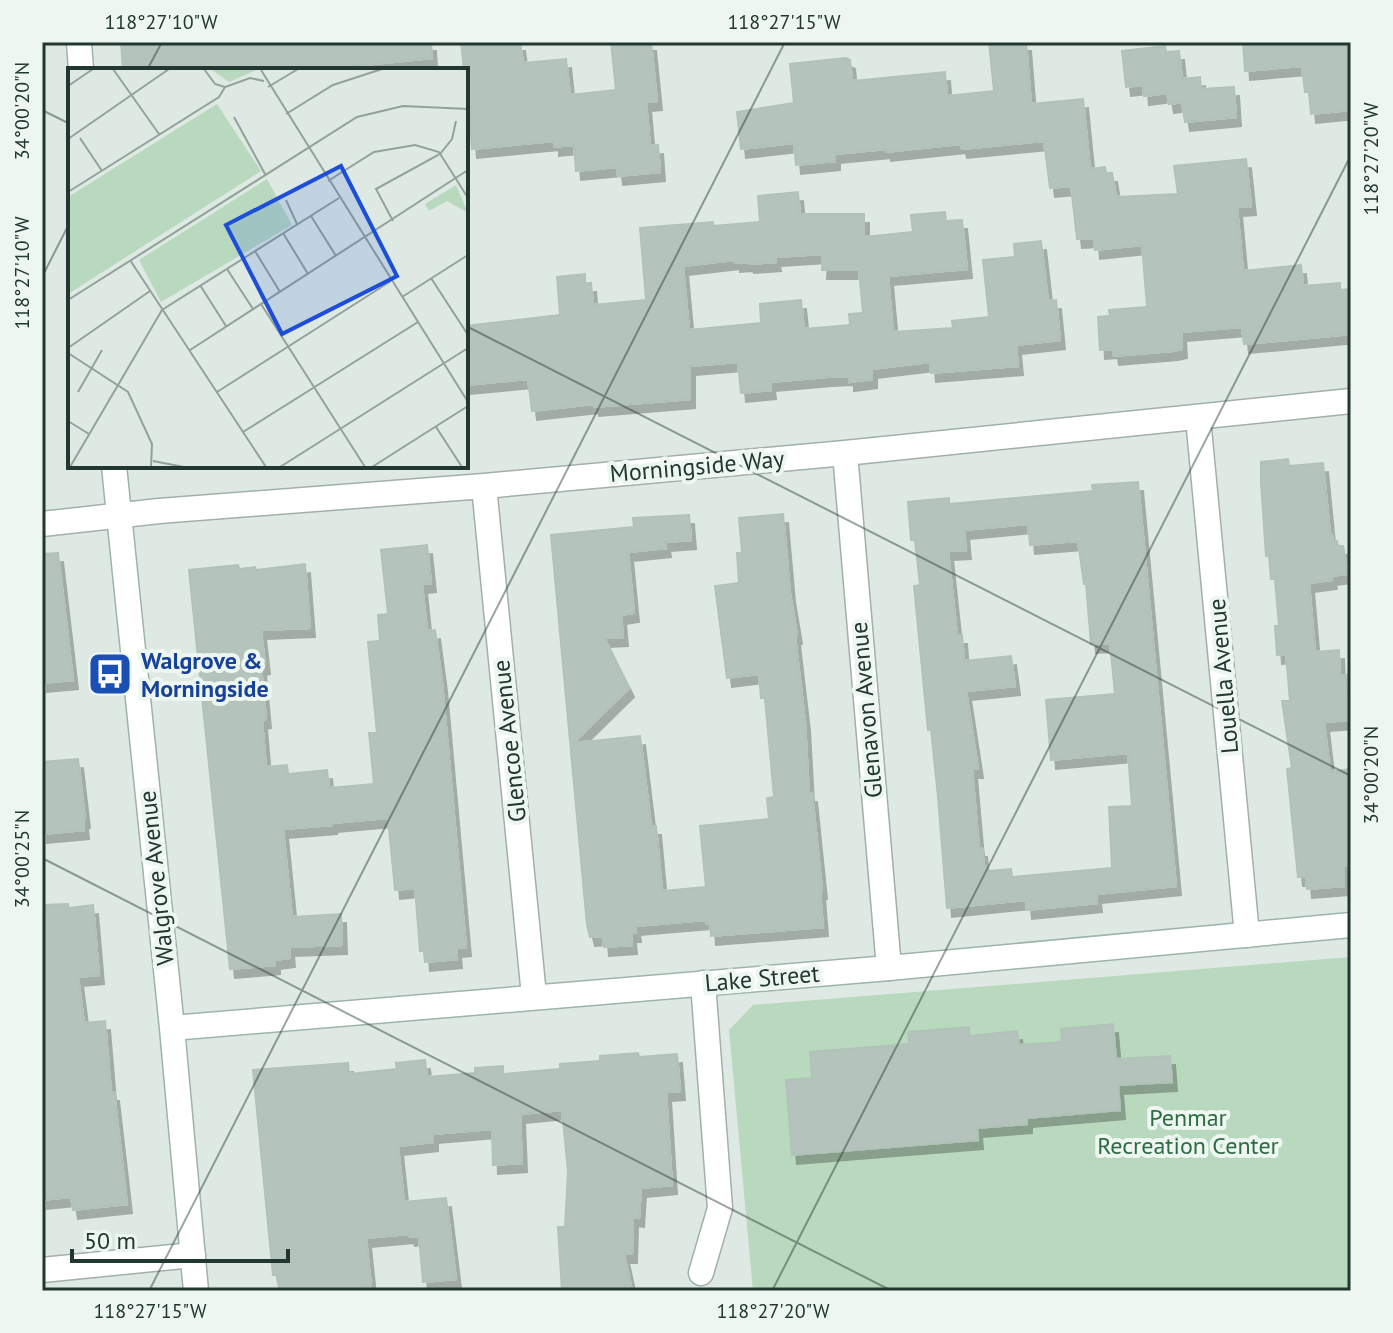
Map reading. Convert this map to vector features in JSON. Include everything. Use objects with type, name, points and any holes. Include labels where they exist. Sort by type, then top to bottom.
[{"type":"street","points":[[79,42],[81,68]]},
{"type":"street","name":"Morningside Way","points":[[42,524],[845,453],[1351,401]]},
{"type":"street","name":"Louella Avenue","points":[[1198,418],[1247,935]]},
{"type":"street","name":"Glenavon Avenue","points":[[845,453],[889,968]]},
{"type":"street","name":"Walgrove Avenue","points":[[114,468],[196,1291]]},
{"type":"street","name":"Glencoe Avenue","points":[[484,486],[534,996]]},
{"type":"street","name":"Lake Street","points":[[172,1028],[889,968],[1351,925]]},
{"type":"street","points":[[701,1273],[720,1208],[703,983]]},
{"type":"street","points":[[42,1270],[193,1255]]},
{"type":"green space","name":"Penmar Recreation Center","points":[[1351,957],[1351,1291],[753,1291],[729,1030],[753,1005]]},
{"type":"building","points":[[121,42],[431,42],[432,58],[354,68],[123,68]]},
{"type":"building","points":[[461,42],[520,42],[523,63],[566,59],[570,95],[616,90],[611,42],[651,42],[657,101],[646,102],[650,146],[658,145],[660,172],[618,176],[617,167],[576,171],[574,145],[554,147],[554,141],[472,149],[468,68],[464,68]]},
{"type":"building","points":[[989,42],[1026,42],[1031,104],[1083,99],[1090,169],[1105,167],[1106,173],[1112,173],[1116,197],[1178,194],[1174,166],[1246,159],[1251,206],[1237,207],[1243,271],[1301,265],[1303,286],[1340,283],[1340,290],[1351,289],[1351,334],[1244,344],[1242,327],[1181,332],[1182,349],[1173,351],[1114,356],[1113,349],[1100,350],[1098,317],[1110,316],[1109,310],[1147,307],[1142,245],[1095,250],[1094,238],[1077,239],[1071,186],[1050,188],[1044,141],[962,149],[961,144],[886,152],[886,149],[835,154],[835,161],[796,165],[794,143],[741,149],[737,112],[794,103],[790,64],[846,58],[850,60],[852,81],[945,72],[947,96],[994,91]]},
{"type":"building","points":[[1243,42],[1351,42],[1351,110],[1311,114],[1302,66],[1245,71]]},
{"type":"building","points":[[1165,46],[1166,52],[1179,51],[1182,79],[1200,77],[1201,89],[1234,87],[1236,117],[1185,122],[1182,102],[1169,104],[1167,93],[1144,96],[1143,85],[1126,87],[1122,51]]},
{"type":"building","points":[[798,192],[800,214],[864,214],[864,237],[913,232],[911,215],[945,212],[946,221],[962,220],[967,269],[888,276],[893,332],[953,328],[952,321],[989,317],[983,260],[1015,257],[1014,244],[1041,241],[1048,301],[1056,300],[1060,340],[1016,345],[1018,366],[931,373],[930,362],[872,369],[872,379],[849,382],[849,376],[770,382],[771,390],[741,393],[738,362],[690,366],[690,399],[594,407],[594,404],[532,411],[528,379],[468,385],[468,326],[560,315],[557,277],[585,274],[585,284],[591,283],[593,305],[646,300],[640,228],[760,222],[758,196]],"holes":[[[823,254],[822,270],[859,270],[863,313],[849,314],[850,325],[804,329],[801,300],[760,304],[761,323],[689,330],[683,266],[735,260],[735,263],[749,264],[776,262],[775,257]]]},
{"type":"building","points":[[1288,459],[1289,466],[1323,463],[1330,534],[1333,542],[1337,541],[1338,546],[1343,546],[1348,574],[1309,583],[1315,652],[1339,650],[1340,676],[1347,675],[1350,720],[1324,722],[1330,772],[1351,769],[1351,865],[1344,866],[1344,886],[1307,889],[1306,877],[1298,877],[1287,769],[1292,768],[1282,701],[1290,701],[1286,654],[1277,655],[1275,626],[1279,626],[1275,579],[1271,579],[1269,556],[1266,556],[1261,483],[1261,462]]},
{"type":"building","points":[[1138,482],[1176,886],[1096,894],[1097,903],[1027,910],[1026,900],[947,908],[914,586],[920,585],[915,540],[911,540],[908,502],[949,498],[949,504],[1093,491],[1092,485]],"holes":[[[1028,524],[1030,545],[1078,541],[1086,584],[1091,644],[1110,643],[1115,694],[1046,700],[1051,760],[1128,753],[1132,806],[1109,807],[1112,868],[1012,877],[1011,869],[988,871],[988,866],[984,866],[982,848],[979,848],[972,769],[978,769],[966,691],[1015,686],[1011,656],[964,661],[962,635],[957,635],[948,551],[966,550],[964,530]]]},
{"type":"building","points":[[783,514],[797,635],[809,794],[812,793],[822,890],[823,927],[711,936],[710,924],[706,924],[706,920],[635,926],[636,933],[631,933],[632,945],[604,947],[603,936],[590,937],[587,925],[551,535],[634,527],[633,518],[689,515],[691,540],[665,542],[666,548],[628,552],[634,613],[621,615],[623,637],[604,638],[629,688],[573,743],[640,736],[651,826],[656,826],[662,891],[706,887],[700,826],[769,819],[767,798],[774,797],[765,698],[761,698],[759,674],[727,678],[715,586],[739,583],[737,553],[742,553],[739,518]]},
{"type":"building","points":[[427,545],[431,583],[422,584],[427,631],[435,630],[442,682],[466,947],[456,948],[457,959],[425,962],[424,951],[420,951],[415,888],[395,890],[388,818],[332,823],[283,829],[292,917],[341,914],[342,945],[289,947],[290,958],[275,960],[275,965],[230,969],[189,570],[238,565],[239,569],[255,567],[256,570],[305,564],[310,628],[261,630],[265,665],[261,666],[266,767],[287,765],[288,774],[327,770],[329,788],[374,784],[369,733],[377,733],[368,642],[380,641],[378,615],[388,614],[381,550]]},
{"type":"building","points":[[58,553],[73,680],[42,683],[42,554]]},
{"type":"building","points":[[78,759],[84,830],[42,834],[42,762]]},
{"type":"building","points":[[68,904],[69,908],[93,905],[99,975],[78,977],[84,1023],[105,1021],[111,1092],[114,1092],[127,1204],[73,1210],[71,1197],[42,1200],[42,905]]},
{"type":"building","points":[[1113,1024],[1116,1059],[1170,1056],[1172,1082],[1118,1085],[1120,1110],[1027,1118],[1027,1124],[977,1128],[978,1140],[792,1155],[786,1080],[812,1078],[810,1052],[909,1044],[908,1032],[969,1027],[969,1036],[1017,1031],[1019,1045],[1062,1042],[1061,1029]]},
{"type":"building","points":[[638,1053],[639,1057],[677,1054],[680,1091],[666,1092],[672,1185],[641,1188],[639,1218],[633,1217],[632,1254],[624,1254],[632,1291],[562,1291],[558,1227],[565,1227],[568,1172],[562,1110],[520,1114],[522,1163],[493,1165],[492,1129],[433,1134],[433,1142],[398,1146],[404,1202],[446,1198],[456,1279],[423,1282],[419,1236],[410,1237],[409,1234],[366,1238],[371,1286],[365,1287],[365,1291],[279,1291],[278,1275],[273,1275],[253,1070],[348,1063],[349,1074],[397,1069],[396,1063],[425,1060],[427,1077],[475,1073],[475,1068],[503,1066],[503,1074],[560,1069],[560,1064],[600,1061],[600,1056]]},
{"type":"place","name":"Walgrove & Morningside","points":[[110,674]]}]
